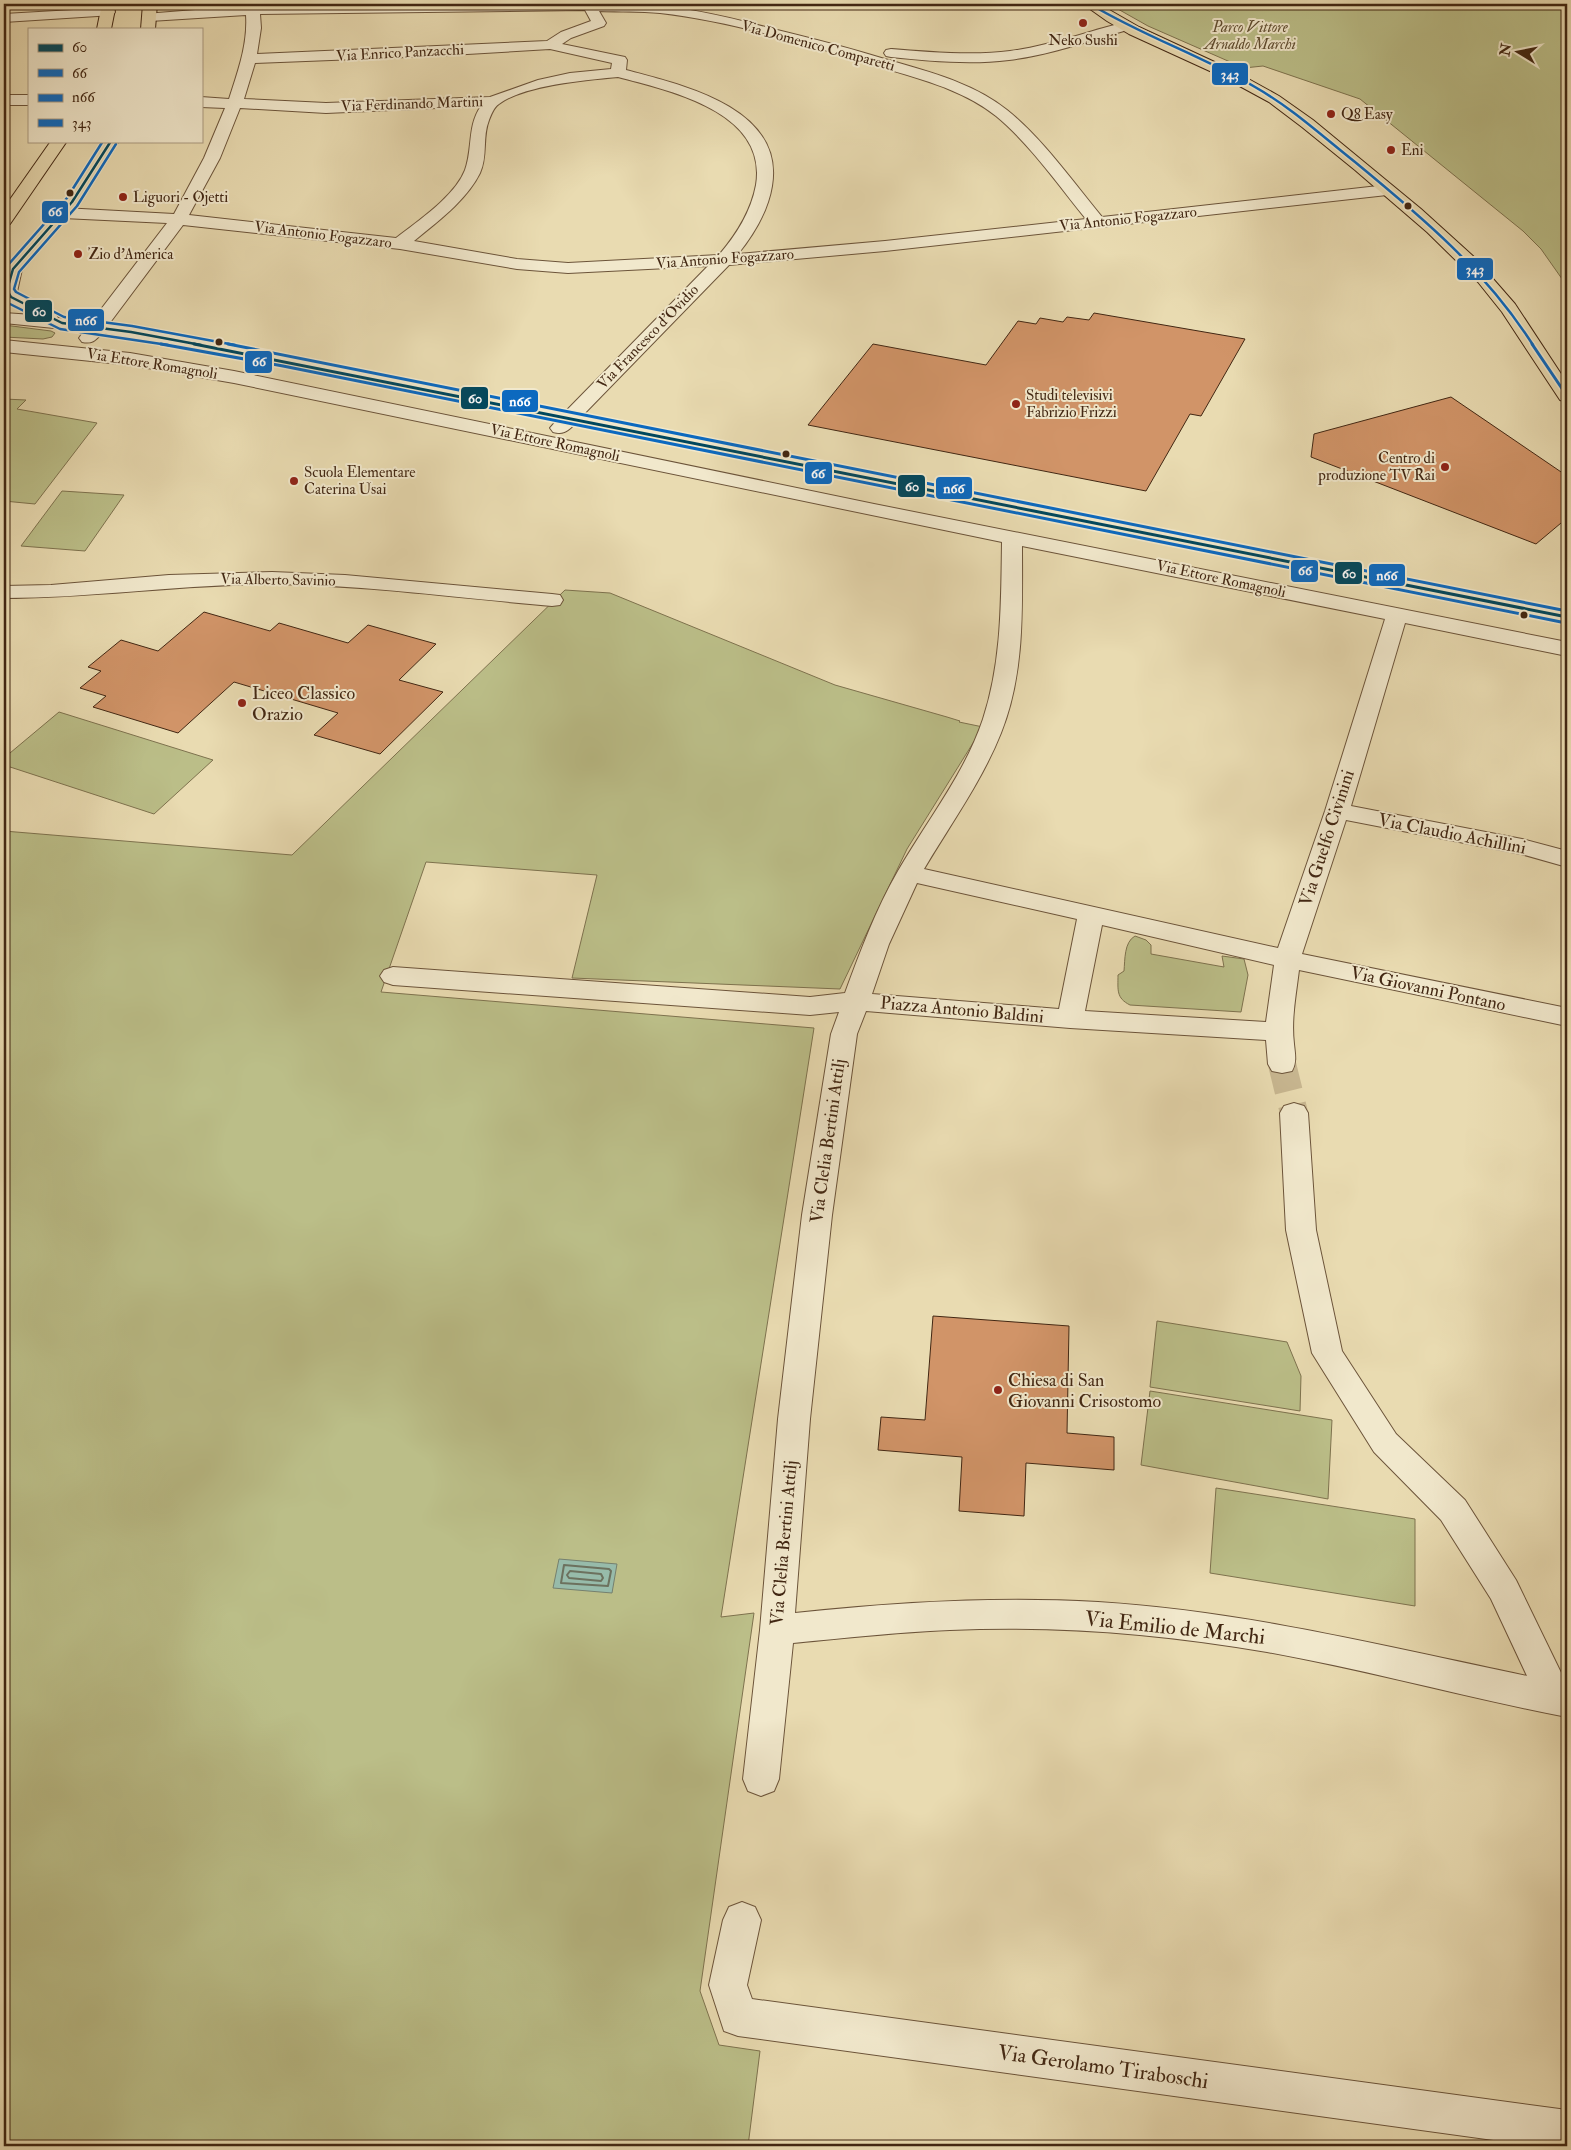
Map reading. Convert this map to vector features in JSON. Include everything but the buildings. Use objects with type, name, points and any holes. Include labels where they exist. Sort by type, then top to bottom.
[{"type":"main road","points":[[1090,4],[1126,26],[1213,66],[1273,99],[1304,120],[1439,234],[1492,288],[1517,320],[1549,372],[1567,396]]},
{"type":"main road","points":[[104,28],[108,8]]},
{"type":"main road","points":[[4,220],[9,206],[58,142]]},
{"type":"main road","points":[[9,275],[63,213],[85,183],[110,142]]},
{"type":"street","name":"Via Domenico Comparetti","points":[[149,17],[252,7],[589,5],[650,8],[694,14],[837,49],[952,85],[1000,112],[1019,129],[1098,222]]},
{"type":"street","name":"Via Enrico Panzacchi","points":[[550,45],[566,35],[599,23],[589,5]]},
{"type":"street","points":[[74,352],[98,327],[179,219],[212,158],[236,103],[249,59],[254,28],[252,7]]},
{"type":"street","points":[[4,18],[108,8]]},
{"type":"street","points":[[837,49],[931,56],[1008,56],[1031,52],[1126,26]]},
{"type":"street","name":"Via Enrico Panzacchi","points":[[249,59],[413,53],[550,45],[619,67]]},
{"type":"street","name":"Via Ferdinando Martini","points":[[202,102],[326,108],[493,101],[517,90],[550,81],[619,67]]},
{"type":"street","name":"Via Francesco d'Ovidio","points":[[548,441],[723,260],[750,224],[758,207],[765,172],[759,143],[754,135],[738,120],[698,97],[619,67]]},
{"type":"street","points":[[4,100],[28,100]]},
{"type":"street","points":[[400,244],[450,200],[470,177],[474,168],[478,124],[485,110],[493,101]]},
{"type":"street","name":"Via Antonio Fogazzaro","points":[[63,213],[179,219],[400,244],[517,264],[568,268],[723,260],[885,246],[1387,190]]},
{"type":"street","points":[[9,275],[6,290],[9,295],[62,323]]},
{"type":"street","name":"Via Ettore Romagnoli","points":[[4,318],[98,327],[274,358],[1567,617]]},
{"type":"street","name":"Via Ettore Romagnoli","points":[[4,346],[74,352],[161,364],[377,406],[874,510],[1567,649]]},
{"type":"street","points":[[4,356],[38,349]]},
{"type":"street","points":[[377,406],[401,384]]},
{"type":"street","points":[[733,481],[754,454]]},
{"type":"street","points":[[873,477],[874,510]]},
{"type":"street","points":[[1103,555],[1120,528]]},
{"type":"street","name":"Via Clelia Bertini Attilj","points":[[761,1779],[777,1630],[794,1420],[817,1215],[844,1034],[854,1001],[876,944],[909,873],[971,770],[989,734],[995,717],[1006,674],[1011,635],[1012,537]]},
{"type":"street","name":"Via Alberto Savinio","points":[[4,592],[51,591],[169,581],[272,578],[361,582],[552,600]]},
{"type":"street","name":"Via Guelfo Civinini","points":[[1282,1064],[1279,1032],[1280,1010],[1288,958],[1337,811],[1397,615]]},
{"type":"street","name":"Via Claudio Achillini","points":[[1337,811],[1522,847],[1567,858]]},
{"type":"street","points":[[909,873],[1288,958]]},
{"type":"street","points":[[1070,1019],[1091,915]]},
{"type":"street","name":"Via Giovanni Pontano","points":[[1288,958],[1332,969],[1567,1017]]},
{"type":"street","name":"Piazza Antonio Baldini","points":[[393,976],[810,1006],[854,1001],[1070,1019],[1279,1032]]},
{"type":"street","points":[[1294,1113],[1301,1230],[1328,1353],[1385,1443],[1453,1510],[1504,1590],[1561,1699]]},
{"type":"street","name":"Via Emilio de Marchi","points":[[777,1630],[892,1619],[973,1614],[1114,1619],[1266,1637],[1306,1644],[1561,1699]]},
{"type":"street","name":"Via Gerolamo Tiraboschi","points":[[742,1920],[728,1985],[738,2017],[1567,2130]]},
{"type":"green space","name":"Parco Vittore Arnaldo Marchi","points":[[1109,4],[1533,4],[1567,6],[1567,286],[1541,249],[1523,231],[1360,99],[1263,66],[1244,68],[1148,26]]},
{"type":"green space","points":[[4,325],[55,333],[52,337],[43,339],[4,337]]},
{"type":"green space","points":[[4,399],[26,400],[17,409],[97,423],[35,504],[4,501]]},
{"type":"green space","points":[[62,491],[124,495],[85,551],[21,546]]},
{"type":"green space","points":[[565,590],[610,593],[835,685],[959,722],[983,727],[907,849],[840,989],[572,978],[597,875],[426,862],[381,992],[814,1028],[721,1617],[754,1613],[700,1991],[719,2045],[760,2051],[748,2146],[4,2146],[4,831],[292,855]]},
{"type":"green space","points":[[59,712],[213,760],[154,814],[4,765],[4,758]]},
{"type":"green space","points":[[1135,936],[1146,940],[1151,945],[1151,954],[1224,967],[1222,956],[1244,959],[1248,975],[1241,1012],[1130,1005],[1125,1002],[1119,993],[1118,975],[1124,971],[1127,947]]},
{"type":"green space","points":[[1157,1321],[1287,1342],[1301,1376],[1300,1411],[1150,1387]]},
{"type":"green space","points":[[1150,1391],[1332,1420],[1328,1499],[1141,1465]]},
{"type":"green space","points":[[1216,1488],[1415,1519],[1415,1606],[1210,1573]]},
{"type":"water","points":[[559,1559],[617,1564],[612,1593],[553,1588]]},
{"type":"tunnel","points":[[1282,1064],[1294,1113]]},
{"type":"transit line","name":"343","points":[[1090,4],[1135,30],[1252,86],[1275,99],[1314,128],[1448,241],[1483,277],[1508,308],[1567,396]]},
{"type":"transit line","name":"66","points":[[4,279],[8,265],[67,198],[102,142]]},
{"type":"transit line","name":"60","points":[[110,142],[72,202],[13,269],[7,290],[11,297],[62,323],[131,332],[284,360],[1567,617]]},
{"type":"transit line","name":"n66","points":[[116,144],[77,206],[19,272],[14,289],[16,292],[64,317],[132,326],[285,354],[1567,611]]},
{"type":"transit line","name":"66","points":[[4,297],[8,303],[60,329],[130,338],[283,366],[1566,623]]},
{"type":"place","name":"Neko Sushi","points":[[1083,23]]},
{"type":"place","name":"Q8 Easy","points":[[1331,114]]},
{"type":"place","name":"Eni","points":[[1391,150]]},
{"type":"place","name":"Liguori - Ojetti","points":[[123,197]]},
{"type":"place","name":"Zio d'America","points":[[78,254]]},
{"type":"place","name":"Studi televisivi Fabrizio Frizzi","points":[[1016,404]]},
{"type":"place","name":"Centro di produzione TV Rai","points":[[1445,467]]},
{"type":"place","name":"Scuola Elementare Caterina Usai","points":[[294,481]]},
{"type":"place","name":"Liceo Classico Orazio","points":[[242,703]]},
{"type":"place","name":"Chiesa di San Giovanni Crisostomo","points":[[998,1390]]}]
